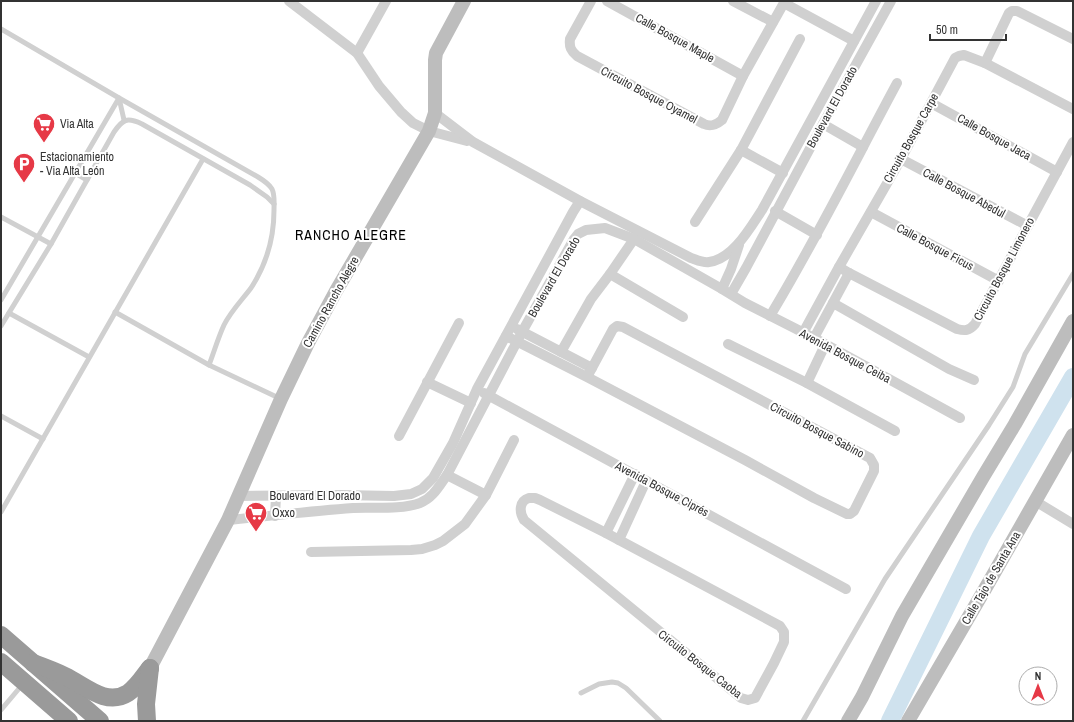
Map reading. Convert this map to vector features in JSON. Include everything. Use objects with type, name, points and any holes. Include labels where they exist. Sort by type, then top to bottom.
[{"type":"highway","points":[[1,636],[100,721]]},
{"type":"highway","points":[[1,662],[69,721]]},
{"type":"highway","points":[[33,664],[66,677],[96,694],[111,698],[127,694],[150,668]]},
{"type":"highway","points":[[147,721],[146,704],[150,668]]},
{"type":"street","name":"Boulevard El Dorado","points":[[289,1],[357,53],[379,86],[401,112],[413,123],[429,131],[473,142]]},
{"type":"street","points":[[357,53],[386,1]]},
{"type":"street","name":"Camino Rancho Alegre","points":[[239,496],[281,399],[308,343],[429,131],[434,113],[436,54],[464,1]]},
{"type":"street","name":"Circuito Bosque Oyamel","points":[[591,1],[570,39],[570,46],[573,53],[707,125],[716,125],[722,120],[743,76],[784,2]]},
{"type":"street","name":"Calle Bosque Maple","points":[[607,1],[743,76]]},
{"type":"street","points":[[733,1],[773,22]]},
{"type":"street","name":"Boulevard El Dorado","points":[[434,113],[473,142],[580,201],[678,251],[700,261],[710,262],[732,251],[741,241],[762,210],[876,1]]},
{"type":"street","name":"Boulevard El Dorado","points":[[228,520],[410,505],[420,503],[429,498],[436,492],[447,475],[522,332],[574,239],[578,234],[586,230],[605,228],[634,239],[726,291],[746,268],[775,211],[891,1]]},
{"type":"street","points":[[784,2],[854,41]]},
{"type":"street","points":[[985,63],[1009,13],[1012,11],[1017,11],[1073,39]]},
{"type":"street","points":[[695,222],[741,150],[800,39]]},
{"type":"street","name":"Circuito Bosque Carpe","points":[[803,333],[957,56],[964,55],[985,63],[1073,109]]},
{"type":"street","points":[[770,316],[789,286],[817,235],[897,83]]},
{"type":"street","name":"Calle Bosque Jaca","points":[[931,103],[1057,172]]},
{"type":"street","points":[[823,124],[863,147]]},
{"type":"street","name":"Circuito Bosque Limonero","points":[[839,266],[849,273],[957,329],[968,330],[972,328],[999,281],[1073,142]]},
{"type":"street","points":[[741,150],[783,173]]},
{"type":"street","name":"Calle Bosque Abedul","points":[[901,159],[1028,226]]},
{"type":"street","name":"Boulevard El Dorado","points":[[239,496],[394,496],[411,494],[422,489],[433,478],[453,443],[477,389],[580,201]]},
{"type":"street","points":[[775,211],[817,235]]},
{"type":"street","name":"Calle Bosque Ficus","points":[[871,212],[999,281]]},
{"type":"street","points":[[561,352],[591,298],[610,274],[634,239]]},
{"type":"street","points":[[726,291],[731,269],[741,241]]},
{"type":"street","points":[[814,338],[849,273]]},
{"type":"street","points":[[610,274],[683,317]]},
{"type":"street","name":"Avenida Bosque Ceiba","points":[[726,291],[745,303],[814,338],[960,418]]},
{"type":"street","points":[[833,303],[949,368],[974,380]]},
{"type":"street","points":[[848,721],[862,697],[902,616],[982,477],[1015,424],[1073,321]]},
{"type":"street","points":[[399,436],[459,323]]},
{"type":"street","points":[[511,326],[592,368]]},
{"type":"street","name":"Circuito Bosque Sabino","points":[[506,336],[588,377],[814,498],[847,514],[854,511],[874,471],[874,465],[870,458],[623,326],[617,326],[613,329],[588,377]]},
{"type":"street","points":[[728,344],[807,383],[894,431]]},
{"type":"street","points":[[807,383],[826,345]]},
{"type":"street","points":[[428,382],[471,402]]},
{"type":"street","name":"Avenida Bosque Ciprés","points":[[477,389],[846,589]]},
{"type":"street","name":"Calle Tajo de Santa Ana","points":[[908,721],[985,590],[1073,435]]},
{"type":"street","points":[[311,552],[397,551],[422,549],[436,545],[465,524],[486,495],[514,440]]},
{"type":"street","points":[[606,533],[635,474]]},
{"type":"street","points":[[447,475],[486,495]]},
{"type":"street","points":[[619,540],[646,481]]},
{"type":"street","points":[[340,495],[341,510]]},
{"type":"street","points":[[150,668],[228,520],[239,496]]},
{"type":"street","points":[[275,516],[276,496]]},
{"type":"street","name":"Circuito Bosque Caoba","points":[[532,498],[540,500],[606,533],[780,626],[784,632],[784,642],[755,698],[748,700],[741,698],[524,520],[520,512],[522,502],[525,499],[532,498]]},
{"type":"street","points":[[1035,501],[1073,524]]},
{"type":"lane","points":[[1,29],[269,185],[272,190],[274,204],[274,222],[270,246],[251,288],[231,313],[224,326],[209,365]]},
{"type":"lane","points":[[119,98],[124,120]]},
{"type":"lane","points":[[1,300],[119,98]]},
{"type":"lane","points":[[1,326],[114,132],[119,124],[124,120],[130,120],[142,124],[254,188],[274,204]]},
{"type":"lane","points":[[1,512],[203,159]]},
{"type":"lane","points":[[75,173],[87,180]]},
{"type":"lane","points":[[1,216],[50,244]]},
{"type":"lane","points":[[803,721],[885,579],[1013,387],[1025,354],[1073,274]]},
{"type":"lane","points":[[115,312],[209,365],[281,399]]},
{"type":"lane","points":[[8,313],[90,357]]},
{"type":"lane","points":[[1,416],[43,439]]},
{"type":"lane","points":[[581,694],[599,684],[612,682],[618,683],[626,688],[660,721]]},
{"type":"lane","points":[[1,710],[24,683]]},
{"type":"waterway","points":[[890,721],[981,536],[1073,377]]},
{"type":"place","name":"Via Alta","points":[[44,144]]},
{"type":"place","name":"Estacionamiento - Via Alta León","points":[[24,184]]},
{"type":"place","name":"Oxxo","points":[[256,532]]},
{"type":"district","name":"RANCHO ALEGRE","points":[[351,235]]}]
